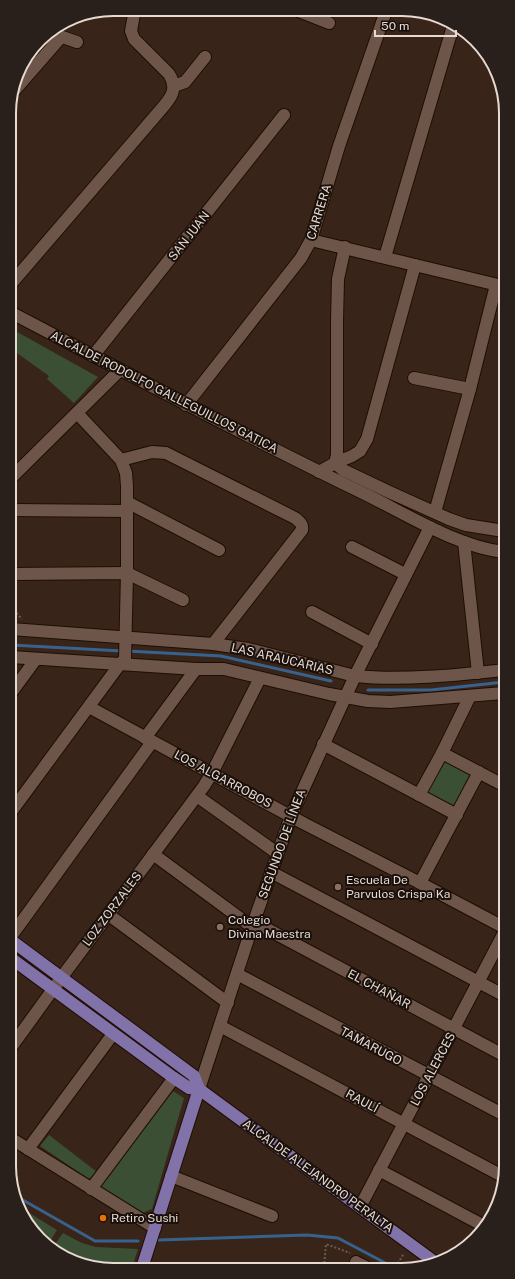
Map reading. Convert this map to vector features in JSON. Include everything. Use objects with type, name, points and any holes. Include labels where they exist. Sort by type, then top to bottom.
[{"type":"main road","name":"ALCALDE ALEJANDRO PERALTA","points":[[16,944],[194,1076],[199,1089]]},
{"type":"main road","name":"ALCALDE ALEJANDRO PERALTA","points":[[16,961],[174,1078],[189,1088],[199,1089],[430,1259]]},
{"type":"main road","name":"SEGUNDO DE LÍNEA","points":[[144,1263],[199,1089]]},
{"type":"street","points":[[16,278],[168,101],[174,86],[172,79],[169,74],[134,39],[131,31],[134,16]]},
{"type":"street","points":[[311,16],[329,23]]},
{"type":"street","name":"CARRERA","points":[[186,405],[301,258],[311,240],[339,146],[384,16]]},
{"type":"street","points":[[385,257],[452,30]]},
{"type":"street","points":[[56,35],[77,42]]},
{"type":"street","points":[[21,83],[61,37]]},
{"type":"street","points":[[174,86],[185,82],[205,57]]},
{"type":"street","name":"SAN JUAN","points":[[94,356],[284,115]]},
{"type":"street","points":[[311,240],[345,247],[499,286],[435,512]]},
{"type":"street","points":[[335,462],[337,455],[338,279],[345,247]]},
{"type":"street","points":[[319,472],[335,462],[352,456],[360,451],[367,439],[415,265]]},
{"type":"street","name":"ALCALDE RODOLFO GALLEGUILLOS GATICA","points":[[16,315],[186,405],[319,472],[464,542],[499,551]]},
{"type":"street","points":[[16,473],[120,370]]},
{"type":"street","points":[[414,378],[470,389]]},
{"type":"street","points":[[16,805],[122,662],[126,640],[126,473],[121,460],[77,413]]},
{"type":"street","points":[[121,460],[152,452],[166,453],[301,522],[303,526],[302,530],[213,644]]},
{"type":"street","points":[[335,462],[343,470],[387,491],[466,525],[499,530]]},
{"type":"street","points":[[16,510],[127,506],[219,550]]},
{"type":"street","name":"SEGUNDO DE LÍNEA","points":[[199,1089],[290,816],[355,676],[430,526]]},
{"type":"street","points":[[464,542],[478,673]]},
{"type":"street","points":[[352,547],[405,574]]},
{"type":"street","points":[[16,574],[127,573],[183,600]]},
{"type":"street","points":[[312,612],[372,644]]},
{"type":"street","name":"LAS ARAUCARIAS","points":[[16,629],[126,640],[213,644],[248,648],[355,676],[394,678],[499,671]]},
{"type":"street","name":"LAS ARAUCARIAS","points":[[16,657],[122,662],[196,669],[224,669],[368,701],[390,702],[499,693]]},
{"type":"street","points":[[16,686],[36,659]]},
{"type":"street","points":[[16,929],[196,669]]},
{"type":"street","name":"LOZ ZORZALES","points":[[16,1040],[197,796],[212,773],[260,678]]},
{"type":"street","points":[[419,795],[442,753],[470,696]]},
{"type":"street","name":"LOS ALGARROBOS","points":[[89,707],[148,740],[420,883],[499,927]]},
{"type":"street","points":[[323,744],[457,815]]},
{"type":"street","points":[[442,753],[499,783]]},
{"type":"street","points":[[420,883],[479,772]]},
{"type":"street","points":[[197,796],[277,853]]},
{"type":"street","name":"EL CHAÑAR","points":[[153,854],[253,925],[499,1053]]},
{"type":"street","points":[[271,872],[499,993]]},
{"type":"street","points":[[109,915],[228,1003]]},
{"type":"street","name":"LOS ALERCES","points":[[360,1207],[499,942]]},
{"type":"street","name":"TAMARUGO","points":[[237,974],[499,1112]]},
{"type":"street","name":"RAULÍ","points":[[220,1026],[499,1174]]},
{"type":"street","points":[[28,1149],[113,1034]]},
{"type":"street","points":[[91,1189],[174,1078]]},
{"type":"street","points":[[16,1142],[155,1228]]},
{"type":"street","points":[[379,1170],[480,1223]]},
{"type":"street","points":[[172,1176],[272,1216]]},
{"type":"path","points":[[398,1263],[409,1243]]},
{"type":"path","points":[[324,1263],[326,1244],[346,1251],[357,1257],[359,1263]]},
{"type":"green space","points":[[16,331],[98,377],[74,403],[47,379],[49,376],[16,352]]},
{"type":"green space","points":[[442,760],[470,774],[453,808],[423,793]]},
{"type":"green space","points":[[173,1091],[184,1098],[152,1209],[142,1213],[99,1187]]},
{"type":"green space","points":[[49,1135],[97,1172],[89,1179],[40,1146]]},
{"type":"green space","points":[[27,1212],[57,1230],[51,1240],[44,1235]]},
{"type":"green space","points":[[63,1233],[82,1243],[96,1247],[138,1249],[134,1263],[113,1263],[82,1258],[64,1250],[55,1244]]},
{"type":"waterway","points":[[16,645],[122,651]]},
{"type":"waterway","points":[[127,651],[221,656],[331,681]]},
{"type":"waterway","points":[[368,690],[431,690],[499,683]]},
{"type":"waterway","points":[[22,1199],[95,1241],[138,1241]]},
{"type":"waterway","points":[[159,1240],[307,1235],[338,1238],[385,1263]]},
{"type":"place","name":"Escuela De Parvulos Crispa Ka","points":[[338,887]]},
{"type":"place","name":"Colegio Divina Maestra","points":[[220,927]]},
{"type":"place","name":"Retiro Sushi","points":[[103,1218]]}]
